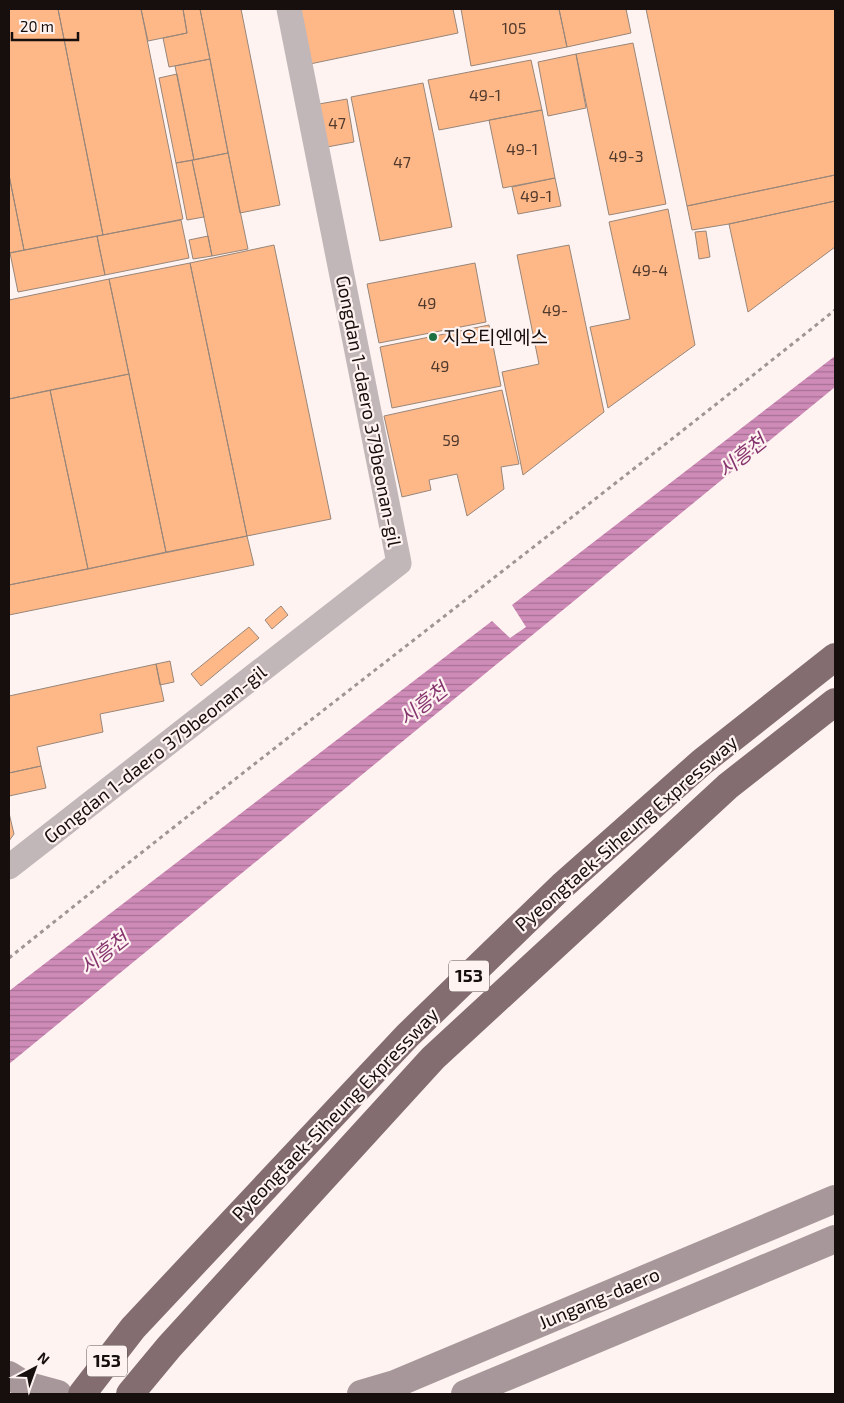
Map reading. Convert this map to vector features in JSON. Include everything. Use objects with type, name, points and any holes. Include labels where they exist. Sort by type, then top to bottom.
[{"type":"highway","name":"Pyeongtaek-Siheung Expressway","points":[[82,1394],[133,1328],[407,1036],[562,886],[702,762],[835,657]]},
{"type":"highway","name":"Pyeongtaek-Siheung Expressway","points":[[130,1394],[168,1348],[433,1058],[728,786],[833,704]]},
{"type":"main road","name":"Jungang-daero","points":[[361,1394],[395,1384],[835,1199]]},
{"type":"main road","points":[[465,1394],[835,1240]]},
{"type":"main road","points":[[9,1375],[25,1385],[58,1394]]},
{"type":"street","name":"Gongdan 1-daero 379beonan-gil","points":[[9,868],[399,563],[289,9]]},
{"type":"path","points":[[9,958],[142,851],[672,440],[835,310]]},
{"type":"water","name":"시흥천","points":[[835,356],[835,387],[9,1064],[9,991],[492,621],[510,638],[526,627],[512,605]]},
{"type":"building","points":[[9,9],[58,9],[103,235],[24,250],[9,175]]},
{"type":"building","points":[[58,9],[141,9],[183,219],[103,235]]},
{"type":"building","points":[[141,9],[183,9],[187,33],[148,41]]},
{"type":"building","points":[[183,9],[200,9],[210,59],[169,67],[163,38],[187,33]]},
{"type":"building","points":[[200,9],[241,9],[280,205],[240,213]]},
{"type":"building","points":[[298,9],[453,9],[458,33],[310,64]]},
{"type":"building","points":[[461,9],[559,9],[567,47],[471,66]]},
{"type":"building","points":[[559,9],[626,9],[631,33],[567,47]]},
{"type":"building","points":[[646,9],[835,9],[835,175],[687,206]]},
{"type":"building","points":[[633,43],[666,204],[609,215],[576,54]]},
{"type":"building","points":[[576,54],[586,108],[548,116],[538,62]]},
{"type":"building","points":[[210,59],[228,153],[194,160],[175,66]]},
{"type":"building","points":[[531,60],[542,110],[439,130],[428,80]]},
{"type":"building","points":[[177,74],[194,160],[176,163],[159,78]]},
{"type":"building","points":[[423,83],[452,227],[380,241],[351,97]]},
{"type":"building","points":[[347,99],[354,142],[327,147],[319,104]]},
{"type":"building","points":[[542,110],[555,178],[503,188],[489,120]]},
{"type":"building","points":[[228,153],[248,249],[212,256],[192,160]]},
{"type":"building","points":[[192,160],[204,217],[187,220],[176,163]]},
{"type":"building","points":[[9,175],[24,250],[9,253]]},
{"type":"building","points":[[835,175],[835,201],[692,230],[687,206]]},
{"type":"building","points":[[555,178],[561,206],[518,214],[512,187]]},
{"type":"building","points":[[835,201],[835,247],[748,312],[729,224]]},
{"type":"building","points":[[668,209],[695,345],[608,408],[590,327],[630,319],[609,222]]},
{"type":"building","points":[[181,220],[189,258],[105,275],[97,236]]},
{"type":"building","points":[[706,231],[710,257],[699,259],[695,232]]},
{"type":"building","points":[[97,236],[105,275],[18,292],[10,253]]},
{"type":"building","points":[[208,236],[212,256],[193,259],[189,240]]},
{"type":"building","points":[[274,245],[331,519],[247,536],[190,263]]},
{"type":"building","points":[[569,245],[604,412],[523,475],[502,372],[539,364],[517,255]]},
{"type":"building","points":[[190,263],[247,536],[166,552],[109,279]]},
{"type":"building","points":[[475,263],[486,322],[379,343],[367,284]]},
{"type":"building","points":[[109,279],[129,374],[9,399],[9,300]]},
{"type":"building","points":[[489,325],[501,386],[392,408],[380,347]]},
{"type":"building","points":[[129,374],[166,552],[88,569],[50,390]]},
{"type":"building","points":[[50,390],[88,569],[9,585],[9,399]]},
{"type":"building","points":[[502,390],[519,464],[501,467],[504,489],[467,516],[457,474],[429,480],[431,490],[402,497],[384,416]]},
{"type":"building","points":[[247,536],[254,565],[9,615],[9,585]]},
{"type":"building","points":[[281,606],[288,615],[272,629],[265,620]]},
{"type":"building","points":[[249,627],[259,638],[201,686],[191,674]]},
{"type":"building","points":[[170,661],[174,682],[160,685],[156,664]]},
{"type":"building","points":[[156,664],[164,701],[100,714],[103,732],[37,747],[41,766],[9,773],[9,696]]},
{"type":"building","points":[[41,766],[46,788],[9,796],[9,773]]},
{"type":"building","points":[[9,813],[14,834],[9,841]]},
{"type":"place","name":"지오티엔에스","points":[[433,337]]}]
